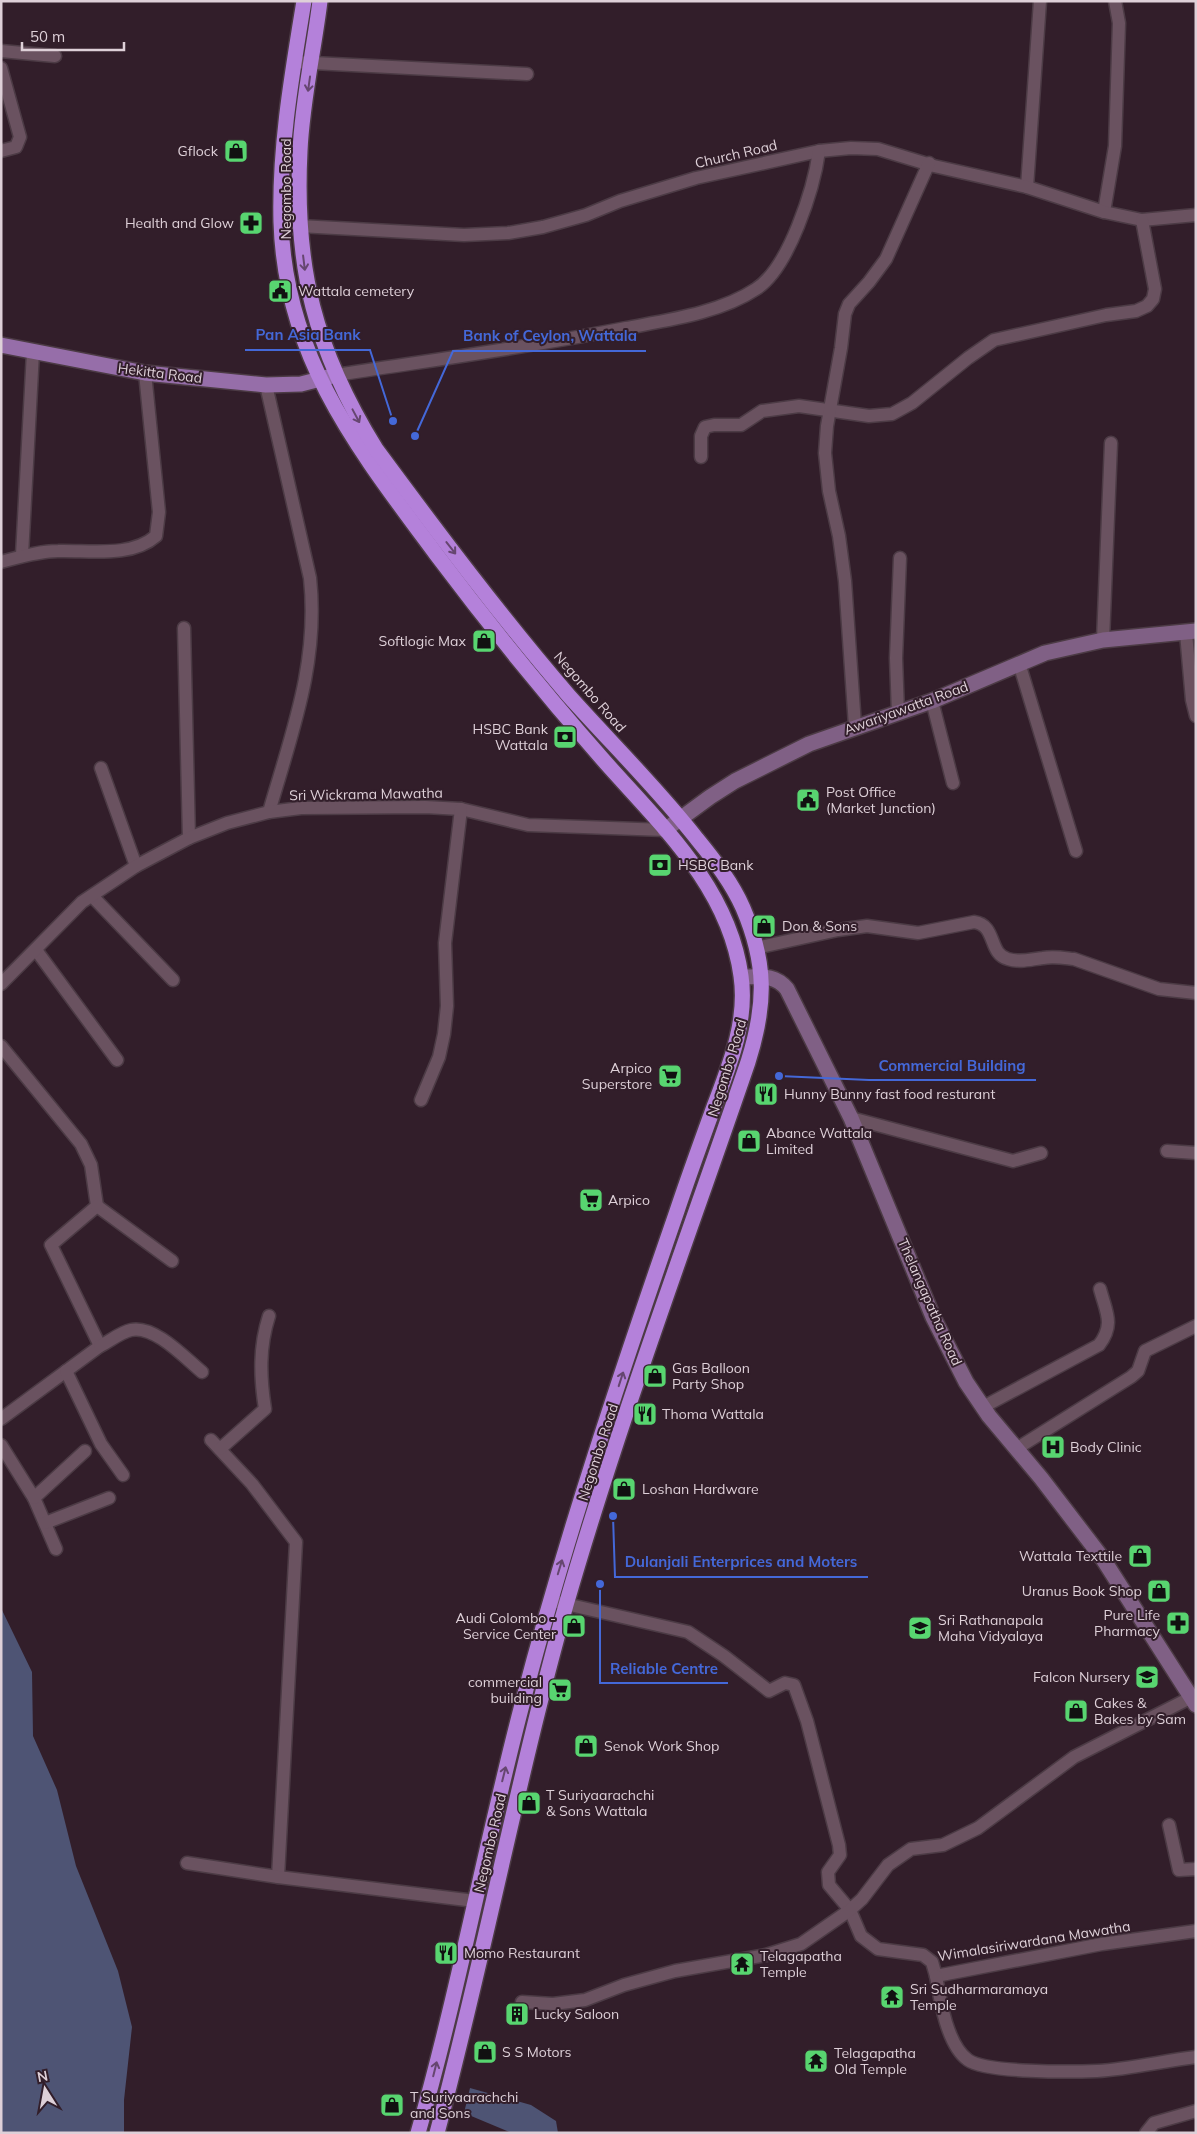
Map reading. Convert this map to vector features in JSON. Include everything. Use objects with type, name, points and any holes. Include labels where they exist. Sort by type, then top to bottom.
[{"type":"highway","name":"Negombo Road","points":[[304,1],[285,124],[281,225],[294,307],[301,334],[319,380],[364,456],[486,622],[557,708],[665,830],[700,873],[713,894],[730,934],[742,977],[739,1028],[727,1072],[662,1253],[550,1600],[498,1802],[456,1989],[418,2133]]},
{"type":"highway","name":"Negombo Road","points":[[320,1],[300,150],[299,228],[306,286],[323,342],[336,375],[376,450],[487,595],[569,695],[681,818],[731,885],[743,908],[756,948],[761,976],[762,1007],[754,1044],[672,1279],[566,1605],[517,1796],[473,1992],[437,2133]]},
{"type":"main road","name":"Hekitta Road","points":[[2,346],[145,373],[266,385],[285,386],[336,375]]},
{"type":"street","points":[[1027,187],[1040,1]]},
{"type":"street","points":[[1104,212],[1116,146],[1119,22],[1115,1]]},
{"type":"street","points":[[1,51],[56,56]]},
{"type":"street","points":[[294,62],[528,74]]},
{"type":"street","points":[[1,68],[20,137],[16,147],[1,151]]},
{"type":"street","name":"Church Road","points":[[281,225],[299,228],[366,229],[486,235],[508,233],[543,227],[586,215],[620,201],[696,178],[819,151],[850,148],[878,149],[1027,187],[1104,212],[1142,220],[1196,215]]},
{"type":"street","points":[[336,375],[592,335],[695,312],[731,301],[756,289],[768,279],[780,262],[800,221],[812,187],[819,151]]},
{"type":"street","points":[[855,726],[845,581],[839,536],[829,492],[825,454],[830,410],[845,314],[849,304],[870,282],[886,259],[929,163]]},
{"type":"street","points":[[701,456],[701,436],[703,430],[708,426],[741,425],[756,413],[785,406],[799,406],[868,416],[892,414],[912,403],[968,358],[994,340],[1106,315],[1136,311],[1147,306],[1152,299],[1155,288],[1142,220]]},
{"type":"street","points":[[22,556],[33,352]]},
{"type":"street","points":[[2,562],[22,556],[57,551],[129,548],[148,543],[156,536],[159,512],[145,373]]},
{"type":"street","points":[[266,385],[310,578],[313,611],[306,680],[269,812]]},
{"type":"street","points":[[1103,640],[1111,444]]},
{"type":"street","points":[[898,713],[896,658],[900,558]]},
{"type":"street","points":[[184,628],[189,838]]},
{"type":"street","points":[[1191,632],[1192,700],[1196,716]]},
{"type":"street","name":"Awariyawatta Road","points":[[665,830],[710,797],[743,777],[809,744],[855,726],[932,701],[1045,653],[1103,640],[1191,632]]},
{"type":"street","points":[[1019,663],[1076,851]]},
{"type":"street","points":[[932,701],[952,783]]},
{"type":"street","points":[[100,768],[136,866]]},
{"type":"street","name":"Sri Wickrama Mawatha","points":[[2,980],[36,950],[59,924],[92,896],[136,866],[189,838],[227,823],[269,812],[301,808],[425,807],[461,809],[528,825],[665,830]]},
{"type":"street","points":[[421,1100],[439,1058],[444,1034],[446,1006],[445,943],[461,809]]},
{"type":"street","points":[[92,896],[173,980]]},
{"type":"street","points":[[756,948],[838,930],[867,926],[918,933],[974,922],[982,923],[986,927],[992,936],[996,951],[1007,959],[1025,960],[1060,957],[1074,959],[1159,990],[1196,993]]},
{"type":"street","points":[[36,950],[117,1060]]},
{"type":"street","name":"Thelangapatha Road","points":[[742,977],[761,976],[776,979],[787,989],[851,1118],[933,1317],[966,1382],[983,1407],[1041,1478],[1103,1559],[1133,1603],[1193,1701]]},
{"type":"street","points":[[1,1046],[81,1144],[91,1165],[97,1206],[172,1261]]},
{"type":"street","points":[[851,1118],[1013,1161],[1041,1153]]},
{"type":"street","points":[[1167,1151],[1196,1153]]},
{"type":"street","points":[[97,1206],[51,1245],[100,1346]]},
{"type":"street","points":[[983,1407],[1100,1345],[1108,1333],[1110,1323],[1100,1289]]},
{"type":"street","points":[[270,1316],[263,1336],[261,1372],[266,1409],[215,1445],[252,1484],[296,1542],[278,1877]]},
{"type":"street","points":[[1016,1449],[1130,1378],[1138,1371],[1146,1351],[1196,1326]]},
{"type":"street","points":[[1,1420],[100,1346],[130,1330],[142,1329],[156,1334],[202,1372]]},
{"type":"street","points":[[66,1371],[101,1444],[123,1475]]},
{"type":"street","points":[[1,1445],[34,1498],[56,1549]]},
{"type":"street","points":[[34,1498],[84,1451]]},
{"type":"street","points":[[44,1523],[109,1498]]},
{"type":"street","points":[[550,1600],[566,1605]]},
{"type":"street","name":"Wimalasiriwardana Mawatha","points":[[566,1605],[688,1632],[770,1690],[786,1684],[794,1685],[809,1730],[839,1845],[840,1855],[828,1872],[828,1885],[850,1910],[861,1936],[878,1949],[923,1956],[932,1962],[936,1976],[1102,1944],[1196,1931]]},
{"type":"street","points":[[522,2002],[553,2004],[585,2000],[624,1985],[675,1970],[766,1955],[800,1944],[850,1910],[862,1899],[888,1866],[911,1849],[943,1845],[978,1828],[1074,1757],[1193,1701]]},
{"type":"street","points":[[1168,1826],[1179,1870],[1196,1869]]},
{"type":"street","points":[[187,1863],[278,1877],[475,1901]]},
{"type":"street","points":[[936,1976],[948,2028],[960,2053],[969,2061],[994,2069],[1098,2071],[1196,2057]]},
{"type":"street","points":[[1146,2133],[1154,2123],[1196,2110]]},
{"type":"water","points":[[1,1608],[32,1672],[33,1736],[57,1790],[76,1866],[118,1971],[132,2027],[124,2100],[124,2133],[1,2133]]},
{"type":"water","points":[[470,2088],[531,2105],[556,2121],[558,2133],[512,2133],[464,2113]]},
{"type":"place","name":"Gflock","points":[[236,151]]},
{"type":"place","name":"Health and Glow","points":[[251,223]]},
{"type":"place","name":"Wattala cemetery","points":[[280,291]]},
{"type":"place","name":"Pan Asia Bank","points":[[393,421]]},
{"type":"place","name":"Bank of Ceylon, Wattala","points":[[415,436]]},
{"type":"place","name":"Softlogic Max","points":[[484,641]]},
{"type":"place","name":"HSBC Bank Wattala","points":[[565,737]]},
{"type":"place","name":"Post Office (Market Junction)","points":[[808,800]]},
{"type":"place","name":"HSBC Bank","points":[[660,865]]},
{"type":"place","name":"Don & Sons","points":[[764,926]]},
{"type":"place","name":"Arpico Superstore","points":[[670,1076]]},
{"type":"place","name":"Commercial Building","points":[[779,1076]]},
{"type":"place","name":"Hunny Bunny fast food resturant","points":[[766,1094]]},
{"type":"place","name":"Abance Wattala Limited","points":[[749,1141]]},
{"type":"place","name":"Arpico","points":[[591,1200]]},
{"type":"place","name":"Gas Balloon Party Shop","points":[[655,1376]]},
{"type":"place","name":"Thoma Wattala","points":[[645,1414]]},
{"type":"place","name":"Body Clinic","points":[[1053,1447]]},
{"type":"place","name":"Loshan Hardware","points":[[624,1489]]},
{"type":"place","name":"Dulanjali Enterprices and Moters","points":[[613,1516]]},
{"type":"place","name":"Wattala Texttile","points":[[1140,1556]]},
{"type":"place","name":"Reliable Centre","points":[[600,1584]]},
{"type":"place","name":"Uranus Book Shop","points":[[1159,1591]]},
{"type":"place","name":"Pure Life Pharmacy","points":[[1178,1623]]},
{"type":"place","name":"Audi Colombo - Service Center","points":[[574,1626]]},
{"type":"place","name":"Sri Rathanapala Maha Vidyalaya","points":[[920,1628]]},
{"type":"place","name":"Falcon Nursery","points":[[1147,1677]]},
{"type":"place","name":"commercial building","points":[[560,1690]]},
{"type":"place","name":"Cakes & Bakes by Sam","points":[[1076,1711]]},
{"type":"place","name":"Senok Work Shop","points":[[586,1746]]},
{"type":"place","name":"T Suriyaarachchi & Sons Wattala","points":[[529,1803]]},
{"type":"place","name":"Momo Restaurant","points":[[446,1953]]},
{"type":"place","name":"Telagapatha Temple","points":[[742,1964]]},
{"type":"place","name":"Sri Sudharmaramaya Temple","points":[[892,1997]]},
{"type":"place","name":"Lucky Saloon","points":[[517,2014]]},
{"type":"place","name":"S S Motors","points":[[485,2052]]},
{"type":"place","name":"Telagapatha Old Temple","points":[[816,2061]]},
{"type":"place","name":"T Suriyaarachchi and Sons","points":[[392,2105]]}]
